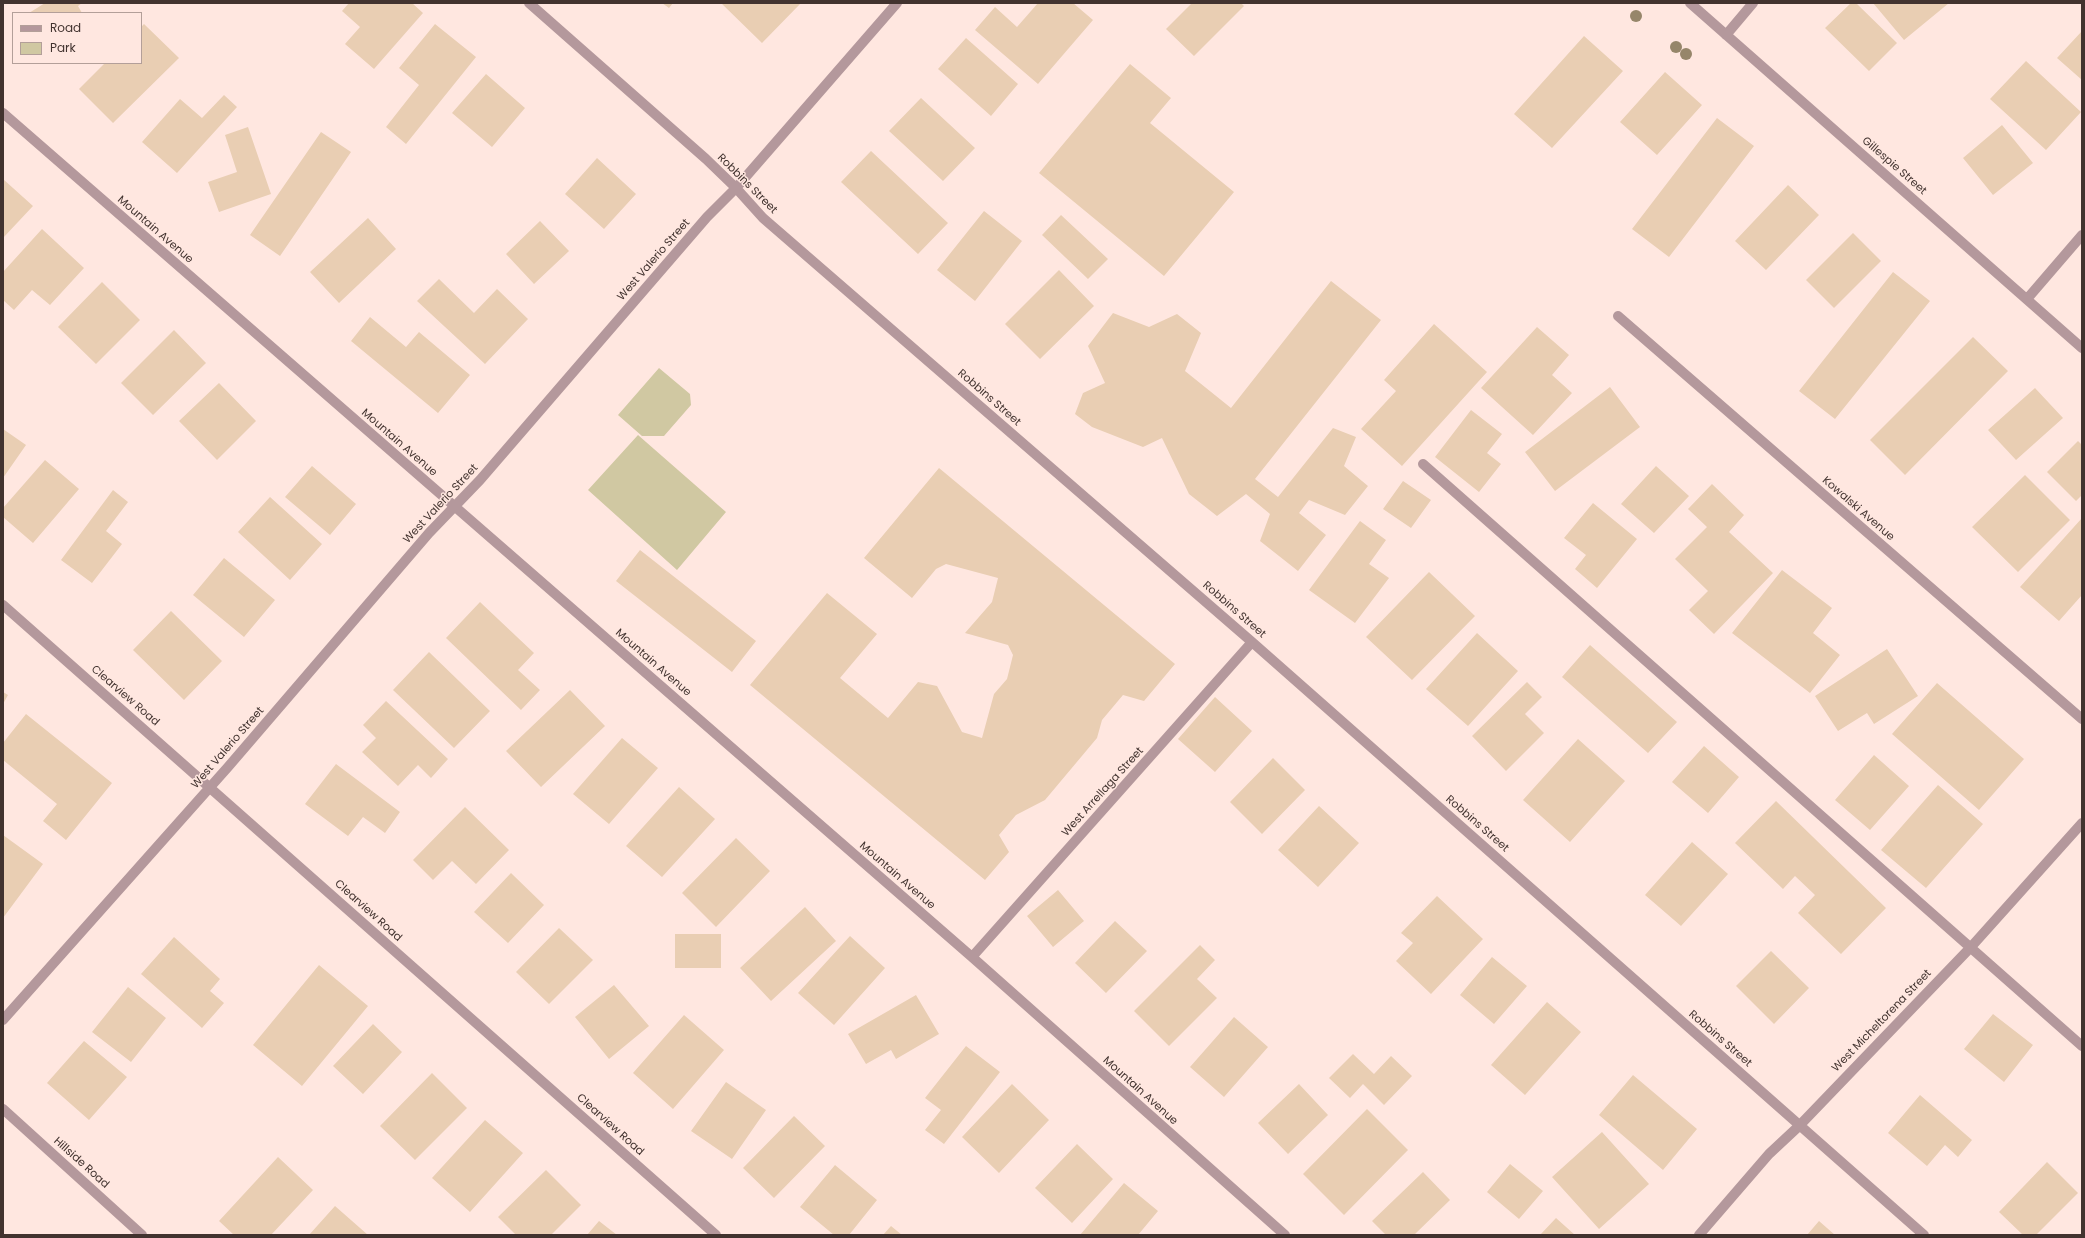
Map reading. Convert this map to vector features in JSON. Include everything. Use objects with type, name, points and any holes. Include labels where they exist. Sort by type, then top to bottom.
[{"type":"street","name":"Robbins Street","points":[[529,3],[736,188],[763,218],[1252,642],[1924,1235]]},
{"type":"street","name":"West Valerio Street","points":[[3,1020],[210,786],[454,506],[480,480],[707,217],[736,188],[897,3]]},
{"type":"street","name":"Gillespie Street","points":[[1690,3],[2082,348]]},
{"type":"street","points":[[1726,35],[1753,3]]},
{"type":"street","name":"Mountain Avenue","points":[[3,113],[972,957],[1284,1235]]},
{"type":"street","points":[[2026,299],[2082,235]]},
{"type":"street","name":"Kowalski Avenue","points":[[1618,316],[2082,719]]},
{"type":"street","points":[[1423,464],[2082,1046]]},
{"type":"street","name":"Clearview Road","points":[[3,605],[210,786],[716,1235]]},
{"type":"street","name":"West Arrellaga Street","points":[[972,957],[1252,642]]},
{"type":"street","name":"West Micheltorena Street","points":[[1699,1235],[1770,1154],[1799,1126],[1971,947],[2082,823]]},
{"type":"street","name":"Hillside Road","points":[[3,1109],[142,1235]]},
{"type":"green space","points":[[659,368],[690,394],[691,405],[664,436],[642,436],[618,415]]},
{"type":"green space","points":[[638,435],[726,512],[677,570],[588,490]]},
{"type":"building","points":[[45,3],[82,3],[78,6],[81,12],[31,12]]},
{"type":"building","points":[[349,3],[412,3],[423,13],[374,69],[345,44],[360,27],[342,11]]},
{"type":"building","points":[[662,3],[673,3],[669,8]]},
{"type":"building","points":[[721,3],[801,3],[762,43]]},
{"type":"building","points":[[1038,3],[1073,3],[1093,20],[1038,84],[975,30],[995,7],[1017,27]]},
{"type":"building","points":[[1192,3],[1241,3],[1244,6],[1194,56],[1166,29]]},
{"type":"building","points":[[1851,3],[1856,3],[1897,43],[1869,71],[1825,28]]},
{"type":"building","points":[[1873,3],[1949,3],[1904,40]]},
{"type":"building","points":[[144,24],[179,58],[113,123],[79,89],[104,64],[142,64],[142,26]]},
{"type":"building","points":[[435,24],[476,57],[406,144],[386,127],[419,85],[399,68]]},
{"type":"building","points":[[2082,31],[2082,80],[2057,58]]},
{"type":"building","points":[[1584,36],[1623,71],[1552,148],[1514,114]]},
{"type":"building","points":[[966,38],[1018,84],[991,116],[938,69]]},
{"type":"building","points":[[2026,61],[2081,112],[2046,150],[1990,99]]},
{"type":"building","points":[[1130,64],[1171,98],[1150,123],[1234,192],[1164,276],[1039,173]]},
{"type":"building","points":[[1665,72],[1702,105],[1657,155],[1620,122]]},
{"type":"building","points":[[486,74],[525,108],[492,147],[452,113]]},
{"type":"building","points":[[224,95],[237,107],[177,173],[142,142],[180,99],[202,118]]},
{"type":"building","points":[[921,98],[975,148],[943,181],[889,131]]},
{"type":"building","points":[[1717,118],[1754,146],[1669,257],[1632,229]]},
{"type":"building","points":[[2002,125],[2033,163],[1993,195],[1963,158]]},
{"type":"building","points":[[248,127],[271,194],[219,212],[208,182],[237,172],[225,135]]},
{"type":"building","points":[[321,132],[351,152],[280,256],[250,235]]},
{"type":"building","points":[[871,151],[948,223],[918,254],[841,182]]},
{"type":"building","points":[[597,158],[636,194],[604,229],[565,194]]},
{"type":"building","points":[[3,179],[33,206],[3,238]]},
{"type":"building","points":[[1788,185],[1819,215],[1766,270],[1735,241]]},
{"type":"building","points":[[984,211],[1022,241],[975,301],[937,270]]},
{"type":"building","points":[[1061,215],[1108,259],[1088,279],[1042,235]]},
{"type":"building","points":[[368,218],[396,249],[339,303],[310,272]]},
{"type":"building","points":[[540,221],[569,251],[534,284],[506,254]]},
{"type":"building","points":[[42,229],[84,268],[50,305],[32,290],[14,310],[3,300],[3,272]]},
{"type":"building","points":[[1853,233],[1881,261],[1834,308],[1806,280]]},
{"type":"building","points":[[1059,270],[1094,306],[1040,359],[1005,324]]},
{"type":"building","points":[[1893,272],[1930,301],[1835,419],[1799,391]]},
{"type":"building","points":[[439,279],[474,313],[497,289],[528,319],[485,364],[417,301]]},
{"type":"building","points":[[1331,281],[1381,320],[1255,479],[1278,497],[1333,428],[1356,437],[1344,466],[1368,486],[1345,515],[1309,500],[1299,513],[1326,535],[1298,571],[1260,541],[1270,514],[1246,494],[1217,516],[1189,494],[1162,438],[1143,447],[1092,427],[1075,414],[1083,393],[1105,383],[1088,346],[1113,313],[1149,327],[1177,314],[1201,333],[1185,371],[1231,408]]},
{"type":"building","points":[[102,282],[140,320],[96,364],[58,327]]},
{"type":"building","points":[[370,317],[406,347],[419,332],[470,375],[438,413],[351,341]]},
{"type":"building","points":[[1434,324],[1487,372],[1402,466],[1361,429],[1396,391],[1384,380]]},
{"type":"building","points":[[1537,327],[1569,355],[1552,375],[1572,393],[1533,435],[1481,388]]},
{"type":"building","points":[[174,330],[206,363],[153,415],[121,383]]},
{"type":"building","points":[[1973,337],[2008,371],[1905,475],[1870,440]]},
{"type":"building","points":[[219,383],[256,421],[217,460],[179,421]]},
{"type":"building","points":[[1610,387],[1640,427],[1555,491],[1525,452]]},
{"type":"building","points":[[2035,388],[2063,418],[2016,460],[1988,430]]},
{"type":"building","points":[[1471,410],[1502,434],[1487,453],[1501,464],[1479,492],[1435,457]]},
{"type":"building","points":[[3,429],[26,445],[3,478]]},
{"type":"building","points":[[2078,441],[2082,445],[2082,495],[2076,501],[2047,472]]},
{"type":"building","points":[[45,460],[79,489],[33,543],[3,517],[3,508]]},
{"type":"building","points":[[312,466],[356,504],[330,535],[285,497]]},
{"type":"building","points":[[1656,466],[1689,496],[1654,533],[1621,504]]},
{"type":"building","points":[[939,468],[1175,664],[1144,701],[1123,695],[1102,720],[1097,738],[1045,800],[1016,815],[999,835],[1009,852],[985,880],[750,685],[827,593],[877,634],[840,678],[888,718],[918,682],[937,686],[962,732],[982,738],[994,694],[1007,679],[1013,655],[1008,645],[965,633],[992,602],[998,578],[946,564],[936,569],[912,598],[864,558]]},
{"type":"building","points":[[2025,475],[2070,520],[2018,572],[1972,527]]},
{"type":"building","points":[[1403,481],[1431,500],[1411,528],[1383,509]]},
{"type":"building","points":[[1712,484],[1744,515],[1729,532],[1773,573],[1714,634],[1689,610],[1708,591],[1675,559],[1707,527],[1688,509]]},
{"type":"building","points":[[113,490],[128,502],[106,531],[122,544],[92,583],[61,560]]},
{"type":"building","points":[[270,497],[322,544],[290,580],[238,532]]},
{"type":"building","points":[[1593,503],[1637,539],[1597,588],[1575,569],[1586,555],[1564,538]]},
{"type":"building","points":[[2082,518],[2082,595],[2059,621],[2020,587]]},
{"type":"building","points":[[1360,521],[1386,540],[1369,564],[1389,578],[1355,623],[1309,590]]},
{"type":"building","points":[[640,550],[756,641],[732,672],[616,581]]},
{"type":"building","points":[[224,558],[275,600],[244,637],[193,595]]},
{"type":"building","points":[[1782,570],[1832,608],[1813,633],[1840,655],[1810,693],[1732,633]]},
{"type":"building","points":[[1429,572],[1475,616],[1412,680],[1366,637]]},
{"type":"building","points":[[480,602],[534,653],[518,670],[540,690],[521,710],[446,638]]},
{"type":"building","points":[[171,611],[222,661],[184,700],[133,650]]},
{"type":"building","points":[[1477,633],[1518,671],[1468,726],[1426,689]]},
{"type":"building","points":[[1590,645],[1677,722],[1648,753],[1562,677]]},
{"type":"building","points":[[1887,649],[1918,696],[1874,724],[1867,713],[1838,731],[1815,696]]},
{"type":"building","points":[[429,652],[490,711],[454,748],[393,690]]},
{"type":"building","points":[[1527,682],[1542,697],[1525,714],[1544,733],[1506,771],[1472,736]]},
{"type":"building","points":[[1937,683],[2024,759],[1979,810],[1892,734]]},
{"type":"building","points":[[570,690],[605,726],[541,787],[506,751]]},
{"type":"building","points":[[3,692],[8,695],[3,704]]},
{"type":"building","points":[[1215,697],[1252,731],[1215,772],[1178,739]]},
{"type":"building","points":[[386,701],[448,759],[431,778],[418,765],[398,786],[362,752],[376,738],[363,725]]},
{"type":"building","points":[[26,714],[112,783],[66,840],[43,821],[57,804],[3,760],[3,743]]},
{"type":"building","points":[[622,738],[658,768],[609,824],[573,794]]},
{"type":"building","points":[[1578,739],[1625,781],[1570,842],[1523,800]]},
{"type":"building","points":[[1704,746],[1739,777],[1708,813],[1672,782]]},
{"type":"building","points":[[1874,755],[1909,786],[1870,830],[1835,800]]},
{"type":"building","points":[[1273,758],[1305,790],[1262,834],[1230,802]]},
{"type":"building","points":[[336,764],[400,812],[385,833],[363,817],[348,836],[305,804]]},
{"type":"building","points":[[1938,785],[1983,824],[1926,888],[1881,850]]},
{"type":"building","points":[[679,787],[715,819],[662,877],[626,846]]},
{"type":"building","points":[[1776,801],[1886,908],[1841,954],[1798,913],[1815,895],[1795,876],[1783,889],[1735,843]]},
{"type":"building","points":[[1319,806],[1359,843],[1318,887],[1278,850]]},
{"type":"building","points":[[465,807],[509,850],[476,884],[452,861],[433,880],[413,860]]},
{"type":"building","points":[[3,835],[43,864],[3,918]]},
{"type":"building","points":[[736,838],[770,871],[716,927],[682,893]]},
{"type":"building","points":[[1692,842],[1728,874],[1681,926],[1645,895]]},
{"type":"building","points":[[511,873],[544,905],[508,943],[474,912]]},
{"type":"building","points":[[1058,890],[1084,921],[1053,947],[1027,916]]},
{"type":"building","points":[[1437,896],[1483,939],[1431,994],[1396,961],[1413,943],[1401,933]]},
{"type":"building","points":[[805,907],[836,941],[771,1001],[740,968]]},
{"type":"building","points":[[1115,921],[1147,951],[1106,993],[1075,963]]},
{"type":"building","points":[[559,928],[593,960],[549,1004],[516,972]]},
{"type":"building","points":[[675,934],[721,934],[721,968],[675,968]]},
{"type":"building","points":[[850,936],[885,968],[834,1025],[798,993]]},
{"type":"building","points":[[174,937],[220,979],[210,991],[224,1003],[202,1028],[141,974]]},
{"type":"building","points":[[1200,945],[1215,960],[1197,979],[1217,998],[1169,1046],[1134,1011]]},
{"type":"building","points":[[1771,951],[1809,988],[1774,1024],[1736,986]]},
{"type":"building","points":[[1492,957],[1527,986],[1494,1024],[1460,995]]},
{"type":"building","points":[[319,965],[368,1006],[302,1086],[253,1045]]},
{"type":"building","points":[[614,985],[649,1026],[609,1059],[575,1017]]},
{"type":"building","points":[[128,987],[166,1018],[131,1062],[92,1032]]},
{"type":"building","points":[[916,995],[939,1034],[896,1059],[891,1050],[866,1064],[848,1034]]},
{"type":"building","points":[[1547,1002],[1581,1032],[1525,1095],[1491,1065]]},
{"type":"building","points":[[1993,1014],[2033,1045],[2004,1082],[1964,1049]]},
{"type":"building","points":[[684,1015],[724,1050],[673,1109],[633,1073]]},
{"type":"building","points":[[1234,1017],[1268,1047],[1224,1097],[1190,1067]]},
{"type":"building","points":[[373,1024],[402,1052],[363,1094],[333,1066]]},
{"type":"building","points":[[84,1041],[127,1077],[89,1120],[47,1083]]},
{"type":"building","points":[[966,1046],[1000,1072],[944,1144],[925,1130],[941,1110],[925,1098]]},
{"type":"building","points":[[1353,1054],[1374,1074],[1391,1056],[1412,1076],[1384,1105],[1363,1084],[1350,1098],[1329,1078]]},
{"type":"building","points":[[432,1073],[467,1108],[415,1160],[380,1126]]},
{"type":"building","points":[[1633,1075],[1697,1129],[1663,1170],[1599,1115]]},
{"type":"building","points":[[726,1082],[766,1110],[732,1159],[691,1131]]},
{"type":"building","points":[[1012,1084],[1049,1120],[999,1173],[962,1137]]},
{"type":"building","points":[[1299,1084],[1328,1115],[1288,1154],[1258,1123]]},
{"type":"building","points":[[1920,1095],[1972,1140],[1958,1157],[1945,1145],[1927,1166],[1888,1133]]},
{"type":"building","points":[[1367,1109],[1408,1150],[1344,1215],[1303,1174]]},
{"type":"building","points":[[794,1116],[825,1146],[774,1198],[743,1168]]},
{"type":"building","points":[[485,1120],[523,1153],[470,1212],[432,1178]]},
{"type":"building","points":[[1602,1132],[1649,1184],[1599,1229],[1552,1177]]},
{"type":"building","points":[[1077,1144],[1113,1179],[1072,1223],[1035,1188]]},
{"type":"building","points":[[278,1157],[313,1190],[271,1235],[234,1235],[219,1221]]},
{"type":"building","points":[[2047,1162],[2078,1193],[2036,1235],[2023,1235],[1999,1212]]},
{"type":"building","points":[[1510,1164],[1543,1191],[1519,1219],[1487,1192]]},
{"type":"building","points":[[835,1165],[877,1200],[849,1235],[834,1235],[800,1207]]},
{"type":"building","points":[[546,1170],[581,1205],[551,1235],[516,1235],[498,1217]]},
{"type":"building","points":[[1423,1172],[1450,1200],[1414,1235],[1386,1235],[1372,1221]]},
{"type":"building","points":[[1124,1183],[1158,1211],[1138,1235],[1080,1235]]},
{"type":"building","points":[[335,1206],[368,1235],[309,1235]]},
{"type":"building","points":[[1556,1218],[1575,1235],[1540,1235]]},
{"type":"building","points":[[599,1221],[617,1235],[587,1235]]},
{"type":"building","points":[[1819,1221],[1835,1235],[1807,1235]]},
{"type":"building","points":[[891,1226],[902,1235],[883,1235]]}]
